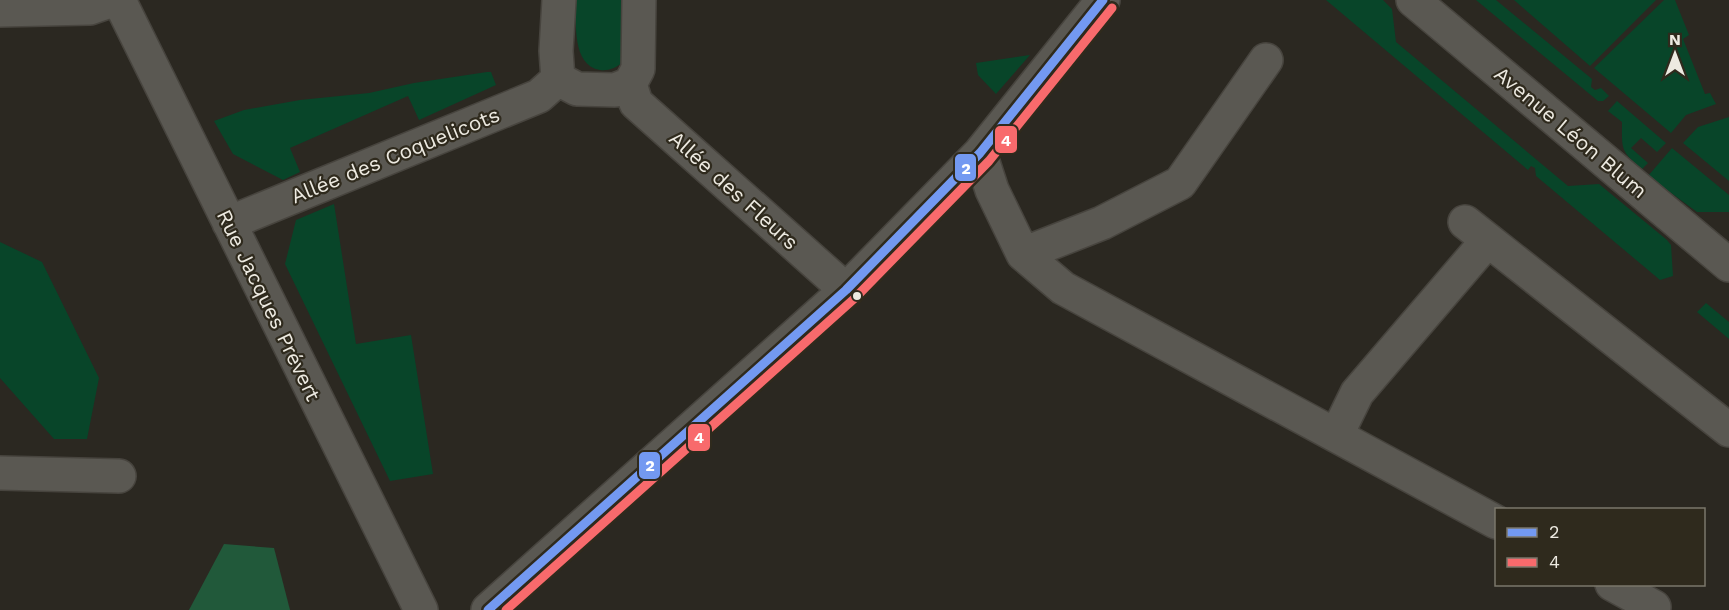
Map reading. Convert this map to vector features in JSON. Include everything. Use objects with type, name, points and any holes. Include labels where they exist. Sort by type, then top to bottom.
[{"type":"street","points":[[0,10],[90,8],[113,0]]},
{"type":"street","name":"Rue Jacques Prévert","points":[[119,0],[421,610]]},
{"type":"street","points":[[559,0],[556,51],[558,80],[577,89],[615,90],[630,84],[638,69],[639,0]]},
{"type":"street","points":[[488,610],[846,290],[980,153],[1103,0]]},
{"type":"street","name":"Avenue Léon Blum","points":[[1413,0],[1729,265]]},
{"type":"street","points":[[1023,254],[1102,223],[1180,183],[1266,60]]},
{"type":"street","name":"Allée des Coquelicots","points":[[229,223],[539,96],[558,80]]},
{"type":"street","name":"Allée des Fleurs","points":[[630,84],[636,103],[846,290]]},
{"type":"street","points":[[980,153],[992,190],[1023,254],[1063,288],[1495,521]]},
{"type":"street","points":[[1336,434],[1357,393],[1477,231],[1729,430]]},
{"type":"street","points":[[0,473],[118,476]]},
{"type":"street","points":[[1614,586],[1654,607]]},
{"type":"green space","points":[[575,0],[627,0],[622,63],[612,69],[600,70],[584,60],[577,41]]},
{"type":"green space","points":[[1326,0],[1383,0],[1392,9],[1396,42],[1568,186],[1599,184],[1667,240],[1671,245],[1673,276],[1660,280],[1536,176],[1535,168],[1531,166],[1528,170]]},
{"type":"green space","points":[[1476,0],[1496,0],[1592,79],[1591,87],[1595,90],[1601,88],[1609,96],[1603,101],[1598,101]]},
{"type":"green space","points":[[1514,0],[1656,0],[1590,66]]},
{"type":"green space","points":[[1664,0],[1675,0],[1689,35],[1683,39],[1705,94],[1710,93],[1716,104],[1686,115],[1671,133],[1594,68]]},
{"type":"green space","points":[[1030,55],[996,94],[978,75],[976,63]]},
{"type":"green space","points":[[491,72],[496,85],[419,120],[408,96],[290,148],[300,172],[283,180],[233,154],[214,121],[244,110],[300,100],[369,93],[414,83]]},
{"type":"green space","points":[[1617,101],[1666,143],[1657,152],[1641,138],[1631,148],[1648,163],[1642,169],[1624,149],[1622,122],[1608,111]]},
{"type":"green space","points":[[1729,117],[1729,181],[1683,143],[1698,127]]},
{"type":"green space","points":[[1672,148],[1729,195],[1729,212],[1697,212],[1648,176]]},
{"type":"green space","points":[[334,204],[356,344],[411,335],[433,474],[390,481],[285,264],[296,220]]},
{"type":"green space","points":[[0,242],[42,262],[99,378],[87,439],[54,439],[0,378]]},
{"type":"green space","points":[[1706,303],[1729,322],[1729,339],[1697,312]]},
{"type":"green space","points":[[224,544],[274,548],[290,610],[189,610]]},
{"type":"transit line","name":"2","points":[[488,610],[846,290],[980,153],[1103,0]]},
{"type":"transit line","name":"4","points":[[506,610],[855,298],[989,161],[1112,8]]}]
